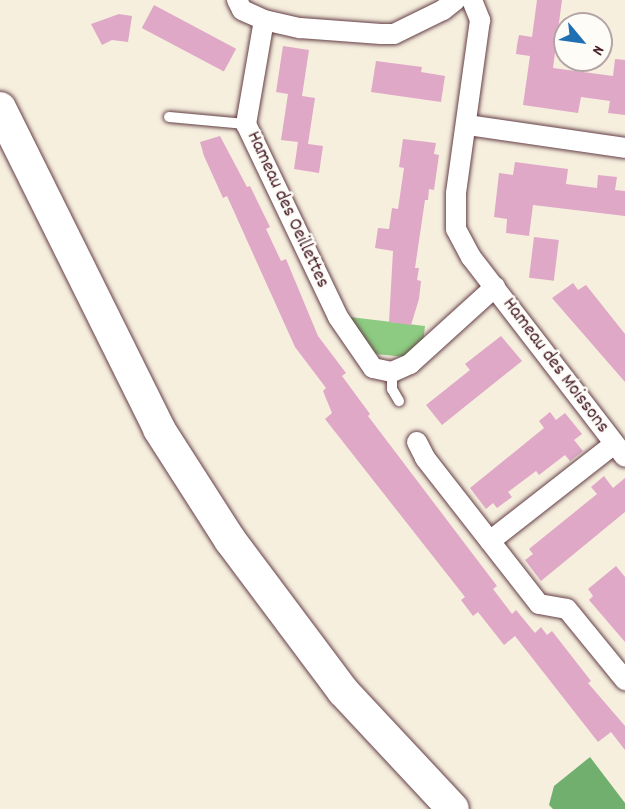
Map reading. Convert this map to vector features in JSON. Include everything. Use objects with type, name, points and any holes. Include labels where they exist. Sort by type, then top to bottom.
[{"type":"main road","points":[[0,108],[159,429],[230,540],[343,691],[453,809]]},
{"type":"street","points":[[237,0],[242,10],[264,20],[300,28],[394,34],[443,10],[456,0]]},
{"type":"street","points":[[392,372],[410,364],[495,287],[456,230],[456,193],[468,125],[481,10],[472,0]]},
{"type":"street","name":"Hameau des Oeillettes","points":[[264,20],[246,124],[338,317],[373,368],[392,372]]},
{"type":"street","points":[[468,125],[625,148]]},
{"type":"street","name":"Hameau des Moissons","points":[[490,541],[620,451],[495,287]]},
{"type":"street","points":[[417,442],[539,604],[567,609],[625,680]]},
{"type":"lane","points":[[169,117],[199,117],[246,124]]},
{"type":"lane","points":[[392,372],[392,389],[399,401]]},
{"type":"green space","points":[[350,317],[425,326],[423,343],[406,357],[375,354]]},
{"type":"green space","points":[[590,757],[625,803],[625,809],[553,809],[549,805],[554,786]]},
{"type":"building","points":[[537,0],[562,0],[560,12],[553,12],[553,72],[583,72],[613,76],[615,59],[625,60],[625,115],[608,113],[610,101],[581,97],[578,113],[523,105],[530,56],[516,54],[517,45],[519,35],[532,37]]},
{"type":"building","points":[[154,5],[236,49],[224,72],[142,28]]},
{"type":"building","points":[[119,14],[132,16],[128,42],[112,40],[102,45],[91,24]]},
{"type":"building","points":[[283,46],[309,50],[302,96],[315,98],[308,144],[323,146],[319,173],[294,169],[298,142],[281,140],[288,94],[276,92]]},
{"type":"building","points":[[376,61],[422,67],[421,72],[445,76],[441,102],[371,92]]},
{"type":"building","points":[[220,136],[247,187],[250,186],[270,227],[266,229],[281,261],[286,259],[318,336],[346,373],[342,376],[370,414],[368,416],[497,586],[493,589],[512,614],[516,610],[535,633],[541,627],[547,635],[552,631],[591,681],[588,683],[625,726],[625,750],[611,732],[598,742],[515,636],[504,645],[478,612],[473,616],[461,600],[465,597],[325,419],[332,413],[323,391],[326,388],[295,347],[227,196],[223,198],[204,156],[200,142]]},
{"type":"building","points":[[403,139],[436,143],[434,154],[439,155],[434,190],[429,189],[428,200],[425,200],[415,268],[419,268],[417,280],[421,281],[419,299],[411,325],[389,322],[393,251],[375,248],[378,228],[389,229],[392,208],[398,209],[404,168],[399,167]]},
{"type":"building","points":[[515,162],[568,169],[566,184],[597,188],[598,175],[617,177],[615,190],[625,191],[625,216],[533,205],[529,236],[506,233],[507,219],[494,217],[499,173],[513,175]]},
{"type":"building","points":[[534,237],[559,240],[554,281],[529,278]]},
{"type":"building","points":[[573,283],[578,290],[586,285],[625,334],[625,382],[552,298]]},
{"type":"building","points":[[501,336],[522,361],[442,425],[426,405],[470,370],[465,364]]},
{"type":"building","points":[[550,412],[556,420],[565,413],[582,434],[574,440],[583,451],[570,461],[565,455],[539,475],[536,471],[508,492],[512,497],[497,508],[493,503],[486,509],[470,488],[544,428],[539,421]]},
{"type":"building","points":[[604,476],[613,488],[625,478],[625,512],[541,581],[525,560],[533,554],[529,549],[597,494],[591,487]]},
{"type":"building","points":[[616,566],[625,577],[625,642],[589,600],[593,596],[588,589]]}]
